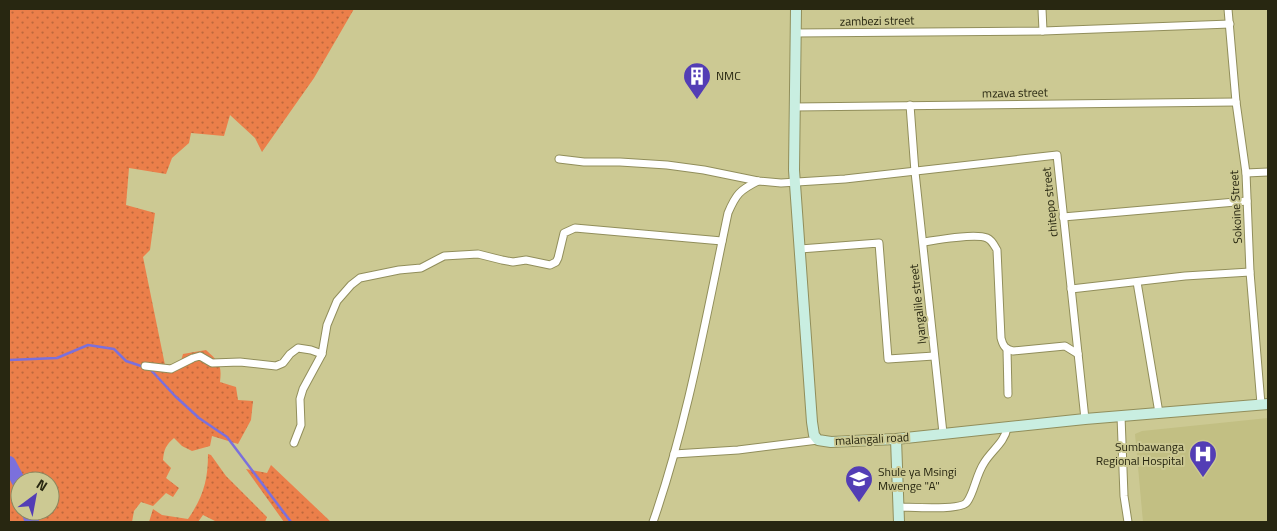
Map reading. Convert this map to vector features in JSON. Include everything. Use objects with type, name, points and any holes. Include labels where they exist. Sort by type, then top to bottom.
[{"type":"street","name":"malangali road","points":[[796,9],[795,182],[812,422],[814,435],[818,440],[831,442],[896,439],[1085,419],[1265,404]]},
{"type":"street","points":[[1042,9],[1044,31]]},
{"type":"street","name":"Sokoine Street","points":[[1228,9],[1236,102],[1246,173],[1250,272],[1265,404]]},
{"type":"street","name":"zambezi street","points":[[795,33],[1044,31],[1230,24]]},
{"type":"street","name":"mzava street","points":[[794,107],[1236,102]]},
{"type":"street","name":"lyangalile street","points":[[910,105],[915,172],[943,433]]},
{"type":"street","name":"chitepo street","points":[[559,159],[584,162],[667,165],[758,181],[795,182],[915,172],[1059,154],[1063,217],[1085,419]]},
{"type":"street","points":[[1246,173],[1268,172]]},
{"type":"street","points":[[653,522],[674,454],[702,342],[728,213],[735,197],[758,181]]},
{"type":"street","points":[[1063,217],[1247,201]]},
{"type":"street","points":[[294,443],[301,425],[300,399],[303,389],[322,354],[327,325],[337,301],[360,278],[399,270],[421,268],[439,258],[451,255],[478,254],[513,262],[526,260],[550,265],[556,262],[558,258],[564,233],[576,228],[722,241]]},
{"type":"street","points":[[923,242],[976,236],[992,241],[997,250],[1003,346],[1007,350],[1013,351],[1065,346],[1078,354]]},
{"type":"street","points":[[800,249],[879,243],[888,359],[934,356]]},
{"type":"street","points":[[1071,289],[1185,276],[1250,272]]},
{"type":"street","points":[[1137,282],[1159,413]]},
{"type":"street","points":[[145,366],[171,369],[200,356],[212,363],[240,362],[276,366],[283,363],[298,348],[322,354]]},
{"type":"street","points":[[1007,350],[1008,394]]},
{"type":"street","points":[[1121,416],[1124,496],[1128,522]]},
{"type":"street","points":[[898,507],[955,507],[965,505],[978,472],[989,455],[1004,438],[1007,428]]},
{"type":"street","points":[[896,439],[899,522]]},
{"type":"street","points":[[674,454],[738,450],[818,440]]},
{"type":"shaded area","points":[[9,9],[354,9],[314,78],[262,152],[255,138],[230,115],[224,136],[191,133],[189,143],[172,158],[166,174],[129,168],[126,205],[155,213],[150,250],[143,257],[165,365],[180,364],[183,354],[206,350],[219,364],[220,382],[236,387],[238,400],[253,401],[251,420],[238,444],[212,436],[210,446],[192,451],[182,446],[174,438],[169,443],[163,460],[171,468],[166,478],[179,488],[173,497],[166,493],[153,506],[141,502],[134,511],[132,522],[9,522]]},
{"type":"shaded area","name":"Sumbawanga Regional Hospital","points":[[1268,418],[1268,522],[1143,522],[1135,434],[1142,431]]},
{"type":"shaded area","points":[[208,454],[211,455],[226,476],[267,517],[265,522],[217,522],[203,515],[198,522],[149,522],[153,509],[162,515],[188,519],[204,488]]},
{"type":"shaded area","points":[[271,465],[331,522],[284,522],[246,469],[267,473]]},
{"type":"waterway","points":[[9,360],[57,358],[88,345],[114,349],[126,361],[144,367]]},
{"type":"waterway","points":[[150,369],[199,418],[227,437],[291,522]]},
{"type":"waterway","points":[[9,463],[13,471]]},
{"type":"place","name":"NMC","points":[[697,100]]},
{"type":"place","name":"Sumbawanga Regional Hospital","points":[[1203,478]]},
{"type":"place","name":"Shule ya Msingi Mwenge \"A\"","points":[[859,503]]}]
